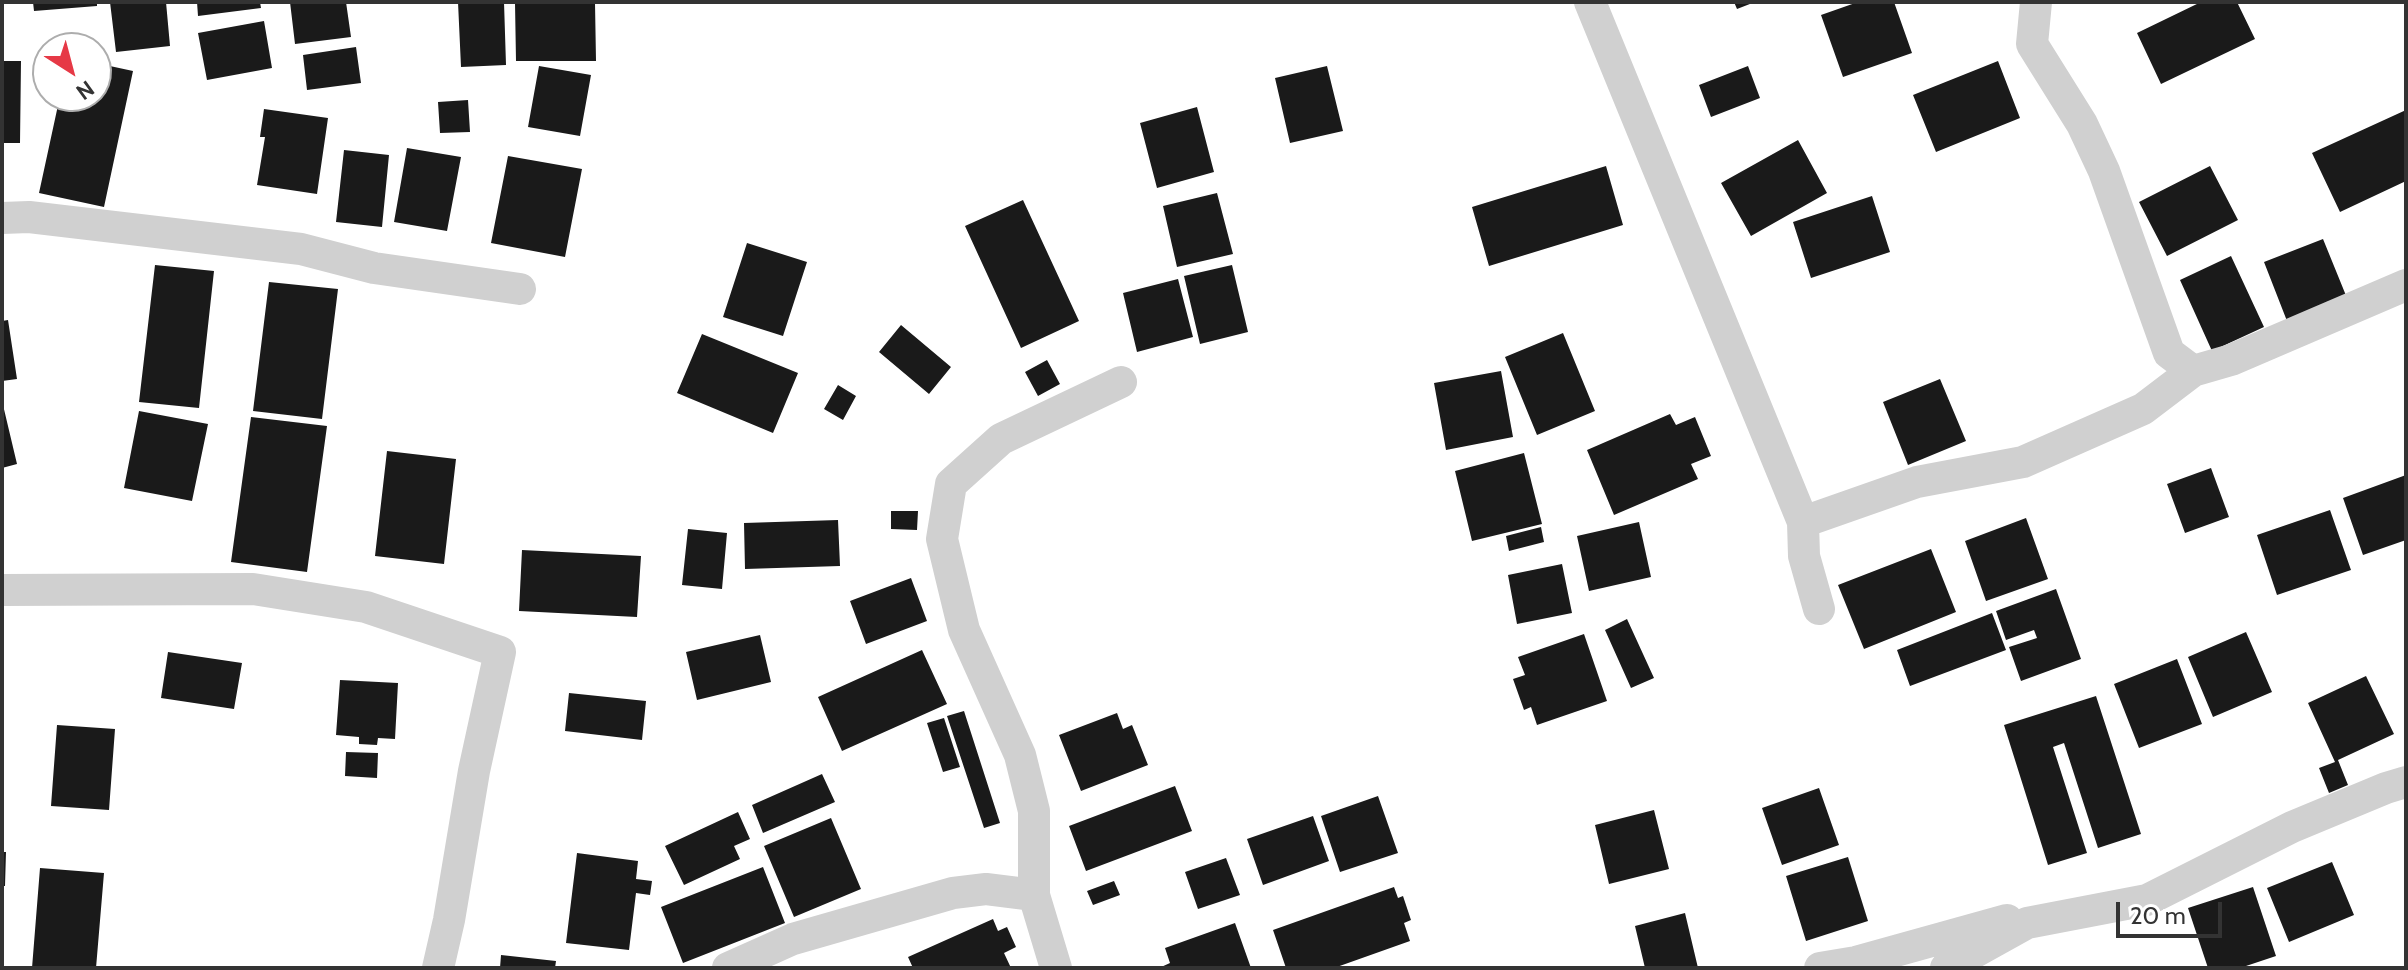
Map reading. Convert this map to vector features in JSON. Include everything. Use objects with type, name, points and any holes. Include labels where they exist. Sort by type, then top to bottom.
[{"type":"street","points":[[1590,2],[1803,522],[1804,556],[1819,609]]},
{"type":"street","points":[[2036,2],[2032,44],[2082,124],[2104,171],[2169,353],[2193,371]]},
{"type":"street","points":[[2,218],[29,217],[301,249],[374,268],[520,289]]},
{"type":"street","points":[[1803,522],[1917,482],[2023,462],[2143,409],[2193,371],[2231,360],[2406,285]]},
{"type":"street","points":[[1056,968],[1034,895],[1034,811],[1020,755],[964,630],[942,539],[951,484],[1001,439],[1121,382]]},
{"type":"street","points":[[2,590],[253,589],[366,607],[500,652],[474,771],[438,968]]},
{"type":"street","points":[[1946,968],[2027,923],[2147,900],[2292,827],[2406,782]]},
{"type":"street","points":[[1820,968],[1856,962],[2038,911],[2100,887],[2126,884],[2147,900]]},
{"type":"street","points":[[728,968],[793,939],[953,893],[986,889],[1034,895]]},
{"type":"building","points":[[33,2],[97,2],[97,6],[34,11]]},
{"type":"building","points":[[110,2],[166,2],[170,46],[116,52]]},
{"type":"building","points":[[197,2],[260,2],[261,8],[198,16]]},
{"type":"building","points":[[290,2],[346,2],[351,37],[295,44]]},
{"type":"building","points":[[458,2],[504,2],[506,65],[461,67]]},
{"type":"building","points":[[1734,2],[1755,2],[1737,9]]},
{"type":"building","points":[[1858,2],[1894,2],[1912,53],[1843,77],[1821,15]]},
{"type":"building","points":[[2201,2],[2237,2],[2255,39],[2161,84],[2137,33]]},
{"type":"building","points":[[515,3],[595,3],[596,61],[516,61]]},
{"type":"building","points":[[264,21],[272,68],[207,80],[198,33]]},
{"type":"building","points":[[356,47],[361,83],[307,90],[303,55]]},
{"type":"building","points":[[2,61],[21,61],[20,143],[2,143]]},
{"type":"building","points":[[1998,61],[2020,118],[1936,152],[1913,95]]},
{"type":"building","points":[[112,66],[133,71],[104,207],[39,193],[57,112],[112,112]]},
{"type":"building","points":[[539,66],[591,75],[580,136],[528,127]]},
{"type":"building","points":[[1327,66],[1343,131],[1290,143],[1275,78]]},
{"type":"building","points":[[1748,66],[1760,98],[1711,117],[1699,85]]},
{"type":"building","points":[[468,100],[470,132],[440,133],[438,102]]},
{"type":"building","points":[[1197,107],[1214,172],[1157,188],[1140,123]]},
{"type":"building","points":[[264,109],[328,118],[317,194],[257,185],[265,137],[260,137]]},
{"type":"building","points":[[2406,110],[2406,181],[2340,212],[2312,153]]},
{"type":"building","points":[[1798,140],[1827,193],[1751,236],[1721,183]]},
{"type":"building","points":[[407,148],[461,157],[447,231],[394,222]]},
{"type":"building","points":[[344,150],[389,155],[382,227],[336,222]]},
{"type":"building","points":[[508,156],[582,169],[565,257],[491,243]]},
{"type":"building","points":[[1606,166],[1623,225],[1489,266],[1472,207]]},
{"type":"building","points":[[2210,166],[2238,220],[2167,256],[2139,202]]},
{"type":"building","points":[[1217,193],[1233,254],[1177,267],[1163,206]]},
{"type":"building","points":[[1872,196],[1890,252],[1811,278],[1793,222]]},
{"type":"building","points":[[1023,200],[1079,321],[1021,348],[965,226]]},
{"type":"building","points":[[2323,239],[2347,298],[2287,321],[2264,262]]},
{"type":"building","points":[[747,243],[807,262],[783,336],[723,317]]},
{"type":"building","points":[[2231,256],[2264,327],[2212,351],[2180,280]]},
{"type":"building","points":[[155,265],[214,271],[199,408],[139,402]]},
{"type":"building","points":[[1232,265],[1248,332],[1200,344],[1184,276]]},
{"type":"building","points":[[1178,279],[1193,337],[1137,352],[1123,293]]},
{"type":"building","points":[[269,282],[338,289],[322,419],[253,411]]},
{"type":"building","points":[[8,320],[17,379],[2,381],[2,321]]},
{"type":"building","points":[[901,325],[951,367],[929,394],[879,352]]},
{"type":"building","points":[[1563,333],[1595,411],[1537,435],[1505,357]]},
{"type":"building","points":[[702,334],[798,373],[773,433],[677,393]]},
{"type":"building","points":[[1047,360],[1060,384],[1038,396],[1025,372]]},
{"type":"building","points":[[1501,371],[1513,437],[1446,450],[1434,383]]},
{"type":"building","points":[[1940,379],[1966,441],[1908,465],[1883,402]]},
{"type":"building","points":[[838,385],[856,396],[843,420],[824,409]]},
{"type":"building","points":[[2,406],[17,464],[2,468]]},
{"type":"building","points":[[139,411],[208,424],[192,501],[124,488]]},
{"type":"building","points":[[1670,414],[1676,425],[1695,417],[1711,456],[1691,464],[1698,479],[1614,515],[1587,450]]},
{"type":"building","points":[[251,417],[327,426],[307,572],[231,562]]},
{"type":"building","points":[[387,451],[456,459],[444,564],[375,556]]},
{"type":"building","points":[[1524,453],[1542,524],[1472,541],[1455,471]]},
{"type":"building","points":[[2211,468],[2229,517],[2185,533],[2167,484]]},
{"type":"building","points":[[2406,475],[2406,540],[2363,555],[2343,498]]},
{"type":"building","points":[[2330,510],[2351,570],[2277,595],[2257,535]]},
{"type":"building","points":[[891,511],[918,511],[917,530],[891,529]]},
{"type":"building","points":[[2026,518],[2048,579],[1986,601],[1965,541]]},
{"type":"building","points":[[838,520],[840,566],[745,569],[744,523]]},
{"type":"building","points":[[1639,522],[1651,577],[1589,591],[1577,536]]},
{"type":"building","points":[[1541,527],[1544,542],[1509,551],[1506,536]]},
{"type":"building","points":[[688,529],[727,533],[722,589],[682,585]]},
{"type":"building","points":[[1931,549],[1956,612],[1864,649],[1838,585]]},
{"type":"building","points":[[522,550],[641,556],[637,617],[519,611]]},
{"type":"building","points":[[1562,564],[1572,613],[1517,624],[1508,575]]},
{"type":"building","points":[[911,578],[927,621],[866,644],[850,601]]},
{"type":"building","points":[[2056,589],[2081,659],[2021,681],[2009,647],[2037,638],[2034,630],[2006,640],[1996,611]]},
{"type":"building","points":[[1992,613],[2006,650],[1910,686],[1897,650]]},
{"type":"building","points":[[1627,619],[1654,678],[1631,688],[1605,630]]},
{"type":"building","points":[[2246,632],[2272,692],[2213,717],[2188,657]]},
{"type":"building","points":[[1584,634],[1607,701],[1537,725],[1531,707],[1524,710],[1513,679],[1525,675],[1518,657]]},
{"type":"building","points":[[760,635],[771,682],[697,700],[686,652]]},
{"type":"building","points":[[922,650],[947,704],[842,751],[818,697]]},
{"type":"building","points":[[168,652],[242,663],[234,709],[161,698]]},
{"type":"building","points":[[2177,659],[2202,724],[2139,748],[2114,684]]},
{"type":"building","points":[[2366,676],[2394,734],[2338,760],[2348,785],[2329,793],[2319,768],[2335,762],[2308,703]]},
{"type":"building","points":[[340,680],[398,683],[395,739],[378,738],[377,745],[359,744],[359,737],[336,735]]},
{"type":"building","points":[[569,693],[646,701],[642,740],[565,731]]},
{"type":"building","points":[[2096,696],[2141,834],[2098,848],[2064,743],[2053,747],[2087,853],[2048,865],[2004,725]]},
{"type":"building","points":[[964,711],[1000,823],[984,828],[947,716]]},
{"type":"building","points":[[1117,713],[1123,729],[1132,725],[1148,765],[1081,791],[1059,735]]},
{"type":"building","points":[[944,718],[960,767],[943,772],[927,723]]},
{"type":"building","points":[[57,725],[115,729],[109,810],[51,806]]},
{"type":"building","points":[[346,752],[378,753],[377,778],[345,776]]},
{"type":"building","points":[[822,774],[835,802],[763,833],[752,805]]},
{"type":"building","points":[[1175,786],[1192,831],[1086,871],[1069,826]]},
{"type":"building","points":[[1819,788],[1839,845],[1782,865],[1762,808]]},
{"type":"building","points":[[1378,796],[1398,853],[1340,872],[1321,816]]},
{"type":"building","points":[[1654,810],[1669,869],[1609,884],[1595,825]]},
{"type":"building","points":[[738,812],[750,839],[734,846],[740,859],[684,885],[665,846]]},
{"type":"building","points":[[1313,816],[1329,861],[1263,885],[1247,839]]},
{"type":"building","points":[[831,818],[861,889],[794,917],[764,846]]},
{"type":"building","points":[[2,852],[6,852],[5,886],[2,886]]},
{"type":"building","points":[[577,853],[638,861],[636,879],[652,881],[650,895],[636,893],[629,950],[566,943]]},
{"type":"building","points":[[1848,857],[1868,921],[1806,941],[1786,876]]},
{"type":"building","points":[[1226,858],[1240,895],[1198,909],[1185,872]]},
{"type":"building","points":[[2332,862],[2354,915],[2289,942],[2267,888]]},
{"type":"building","points":[[763,867],[785,923],[683,963],[661,907]]},
{"type":"building","points":[[40,868],[104,873],[96,968],[32,968]]},
{"type":"building","points":[[1114,881],[1120,895],[1093,905],[1087,891]]},
{"type":"building","points":[[1394,887],[1398,898],[1403,896],[1411,920],[1404,923],[1410,941],[1334,968],[1286,968],[1273,930]]},
{"type":"building","points":[[2253,887],[2276,956],[2240,968],[2208,968],[2188,908]]},
{"type":"building","points":[[1685,913],[1698,968],[1645,968],[1635,926]]},
{"type":"building","points":[[993,919],[998,931],[1007,927],[1016,947],[1004,953],[1011,968],[913,968],[908,957]]},
{"type":"building","points":[[1235,923],[1251,968],[1159,968],[1170,963],[1165,948]]},
{"type":"building","points":[[501,955],[556,961],[555,968],[500,968]]}]
